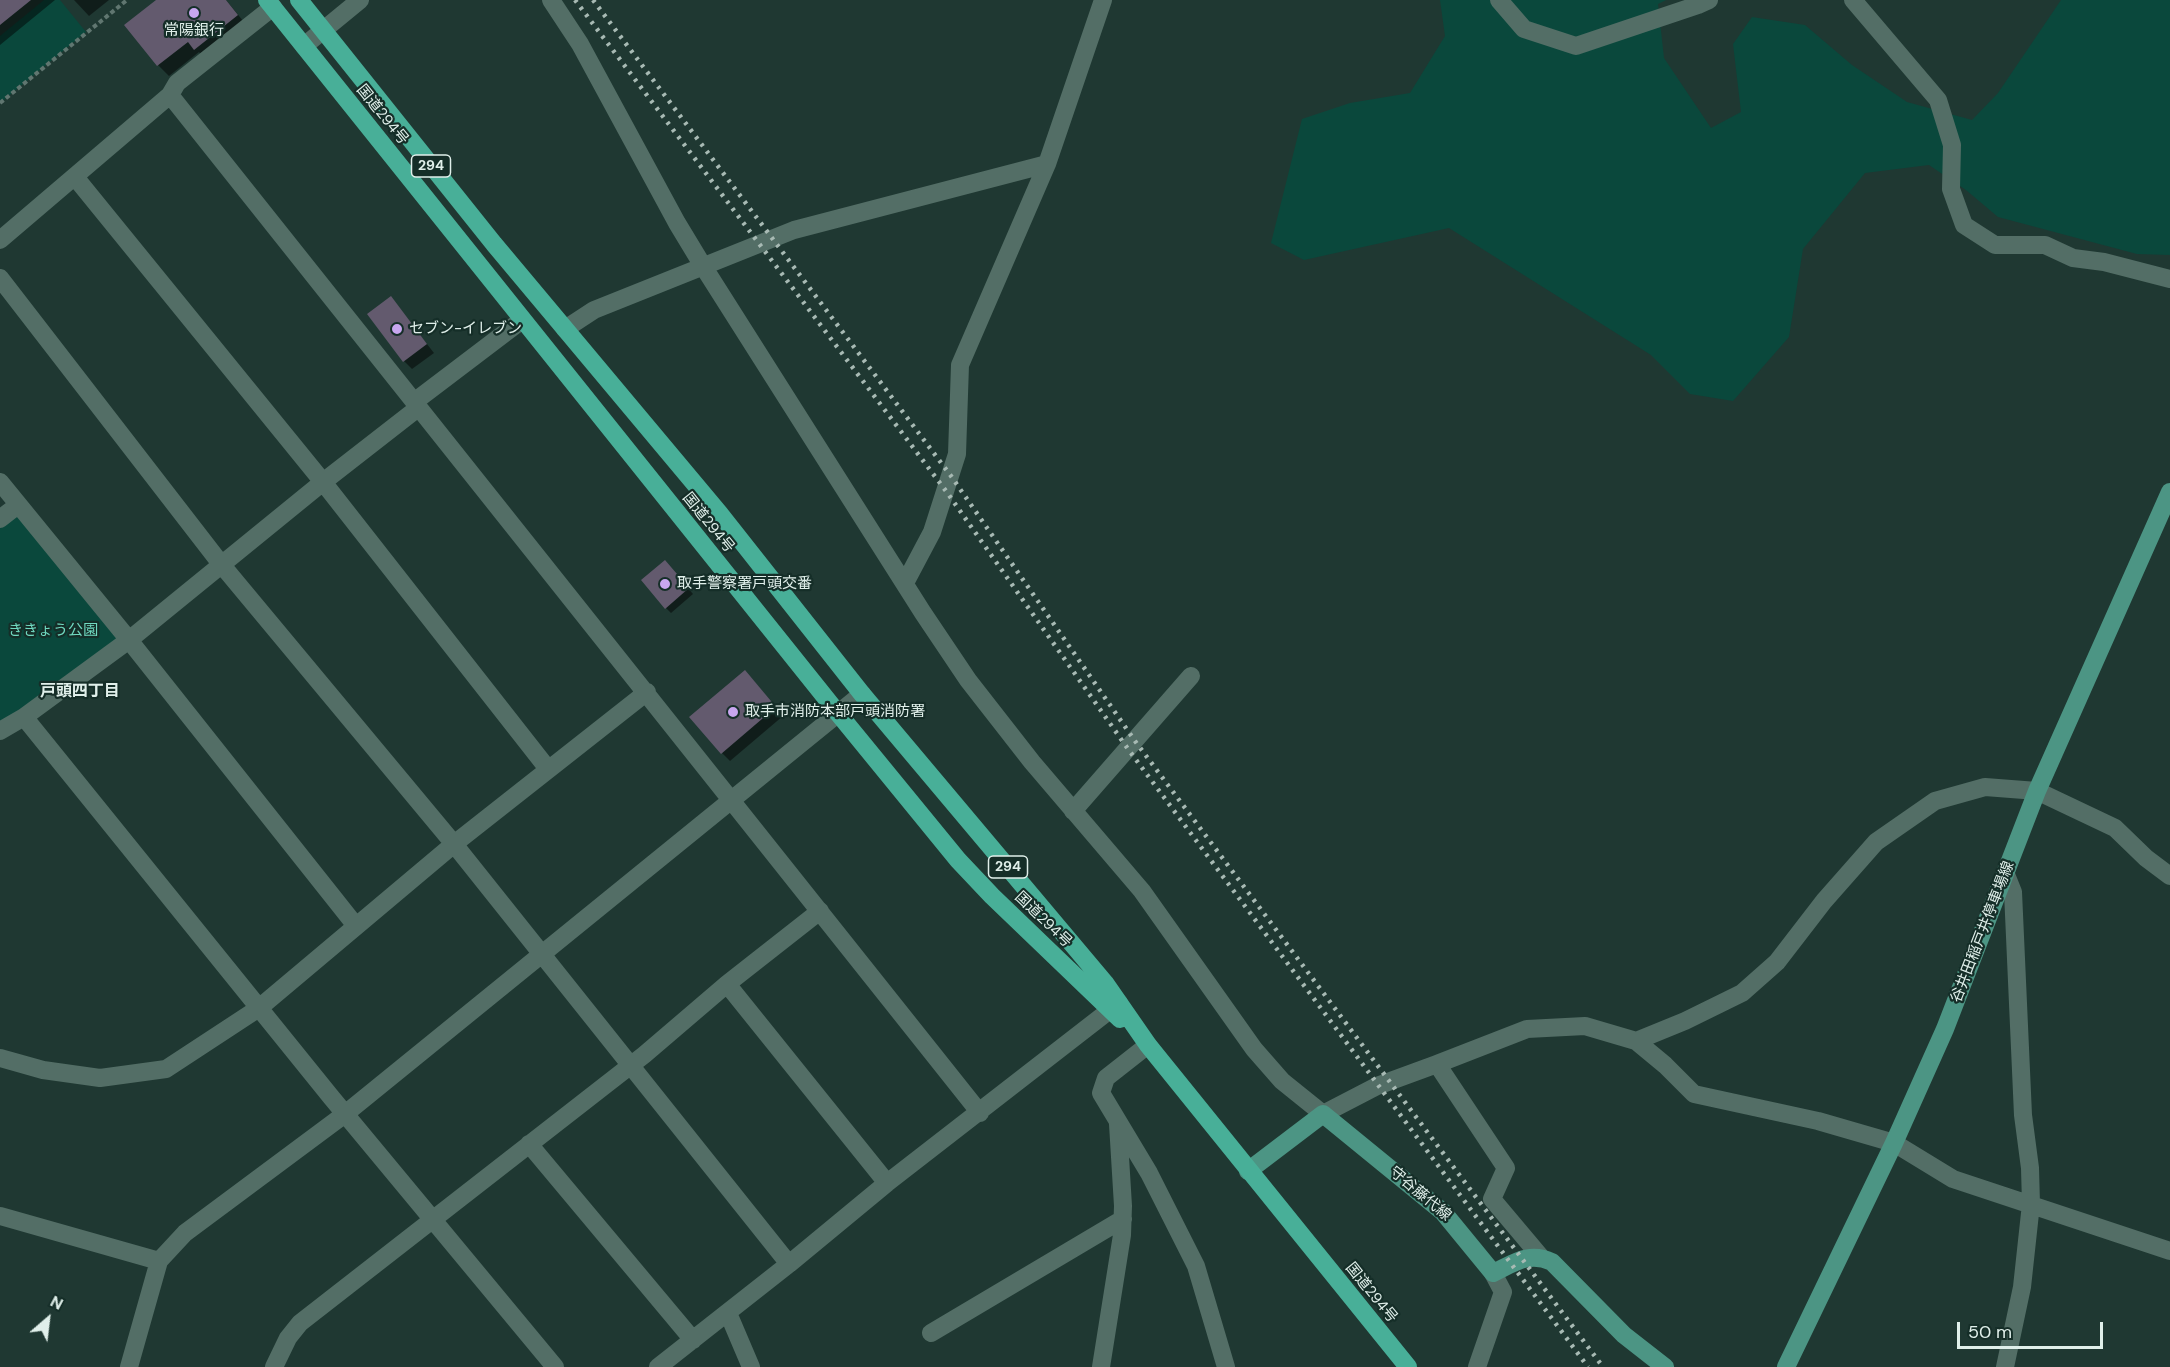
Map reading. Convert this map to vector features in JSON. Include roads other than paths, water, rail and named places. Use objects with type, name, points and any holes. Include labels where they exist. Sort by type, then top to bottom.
[{"type":"highway","name":"国道294号","points":[[298,0],[494,244],[720,514],[862,694],[1104,983],[1114,1006]]},
{"type":"highway","name":"国道294号","points":[[270,4],[958,860],[992,896],[1114,1006],[1408,1367]]},
{"type":"main road","name":"谷井田稲戸井停車場線","points":[[1786,1367],[1894,1143],[1945,1029],[2037,791],[2170,492]]},
{"type":"main road","points":[[1248,1171],[1323,1114]]},
{"type":"main road","name":"守谷藤代線","points":[[1323,1114],[1443,1212],[1493,1273]]},
{"type":"main road","points":[[1493,1273],[1522,1259],[1540,1256],[1552,1262],[1624,1335],[1665,1367]]},
{"type":"street","points":[[304,46],[360,0]]},
{"type":"street","points":[[551,0],[580,44],[677,223],[703,266],[968,680],[1073,811],[1142,891],[1254,1049],[1282,1081],[1323,1114],[1377,1086],[1527,1029],[1585,1026],[1635,1041],[1665,1065],[1694,1094],[1818,1121],[1894,1143],[1953,1179],[2170,1251]]},
{"type":"street","points":[[905,583],[932,532],[957,454],[960,365],[1047,164],[1103,0]]},
{"type":"street","points":[[1498,0],[1524,29],[1576,46],[1709,0]]},
{"type":"street","points":[[1852,0],[1938,100],[1952,145],[1951,189],[1964,225],[1995,245],[2045,245],[2073,258],[2104,262],[2170,279]]},
{"type":"street","points":[[0,240],[170,95],[177,83],[270,4]]},
{"type":"street","points":[[170,95],[980,1113]]},
{"type":"street","points":[[565,330],[594,310],[795,231],[1047,164]]},
{"type":"street","points":[[75,177],[323,482],[548,769]]},
{"type":"street","points":[[0,278],[221,564],[454,844],[789,1264]]},
{"type":"street","points":[[0,731],[24,717],[129,640],[522,320]]},
{"type":"street","points":[[0,482],[129,640],[356,926]]},
{"type":"street","points":[[0,519],[18,505]]},
{"type":"street","points":[[1073,811],[1191,676]]},
{"type":"street","points":[[0,1058],[43,1070],[100,1078],[166,1069],[259,1008],[454,844],[646,692]]},
{"type":"street","points":[[129,1367],[159,1261],[185,1233],[345,1114],[862,694]]},
{"type":"street","points":[[24,717],[345,1114],[555,1367]]},
{"type":"street","points":[[1635,1041],[1685,1021],[1742,993],[1777,962],[1824,901],[1876,842],[1935,801],[1985,787],[2037,791],[2115,828],[2146,858],[2170,876]]},
{"type":"street","points":[[2005,872],[2013,892],[2023,1115],[2030,1168],[2031,1204],[2022,1287],[2005,1367]]},
{"type":"street","points":[[274,1367],[288,1338],[300,1323],[631,1065],[727,984],[820,911]]},
{"type":"street","points":[[727,984],[887,1184]]},
{"type":"street","points":[[658,1367],[1114,1006]]},
{"type":"street","points":[[1148,1045],[1106,1078],[1101,1093],[1149,1173],[1196,1266],[1226,1367]]},
{"type":"street","points":[[1437,1064],[1506,1168],[1492,1199],[1540,1256]]},
{"type":"street","points":[[1101,1367],[1122,1235],[1118,1122]]},
{"type":"street","points":[[529,1144],[693,1340]]},
{"type":"street","points":[[0,1216],[159,1261]]},
{"type":"street","points":[[931,1333],[1123,1219]]},
{"type":"street","points":[[1477,1367],[1503,1292],[1493,1273]]},
{"type":"street","points":[[728,1313],[751,1367]]},
{"type":"railway","points":[[575,0],[946,491],[1128,749],[1588,1367]]},
{"type":"railway","points":[[593,0],[951,476],[1135,741],[1603,1367]]},
{"type":"place","name":"常陽銀行","points":[[194,13]]},
{"type":"place","name":"セブン-イレブン","points":[[397,329]]},
{"type":"place","name":"取手警察署戸頭交番","points":[[665,584]]},
{"type":"place","name":"取手市消防本部戸頭消防署","points":[[733,712]]},
{"type":"district","name":"戸頭四丁目","points":[[80,692]]},
{"type":"park label","name":"ききょう公園","points":[[53,631]]}]
